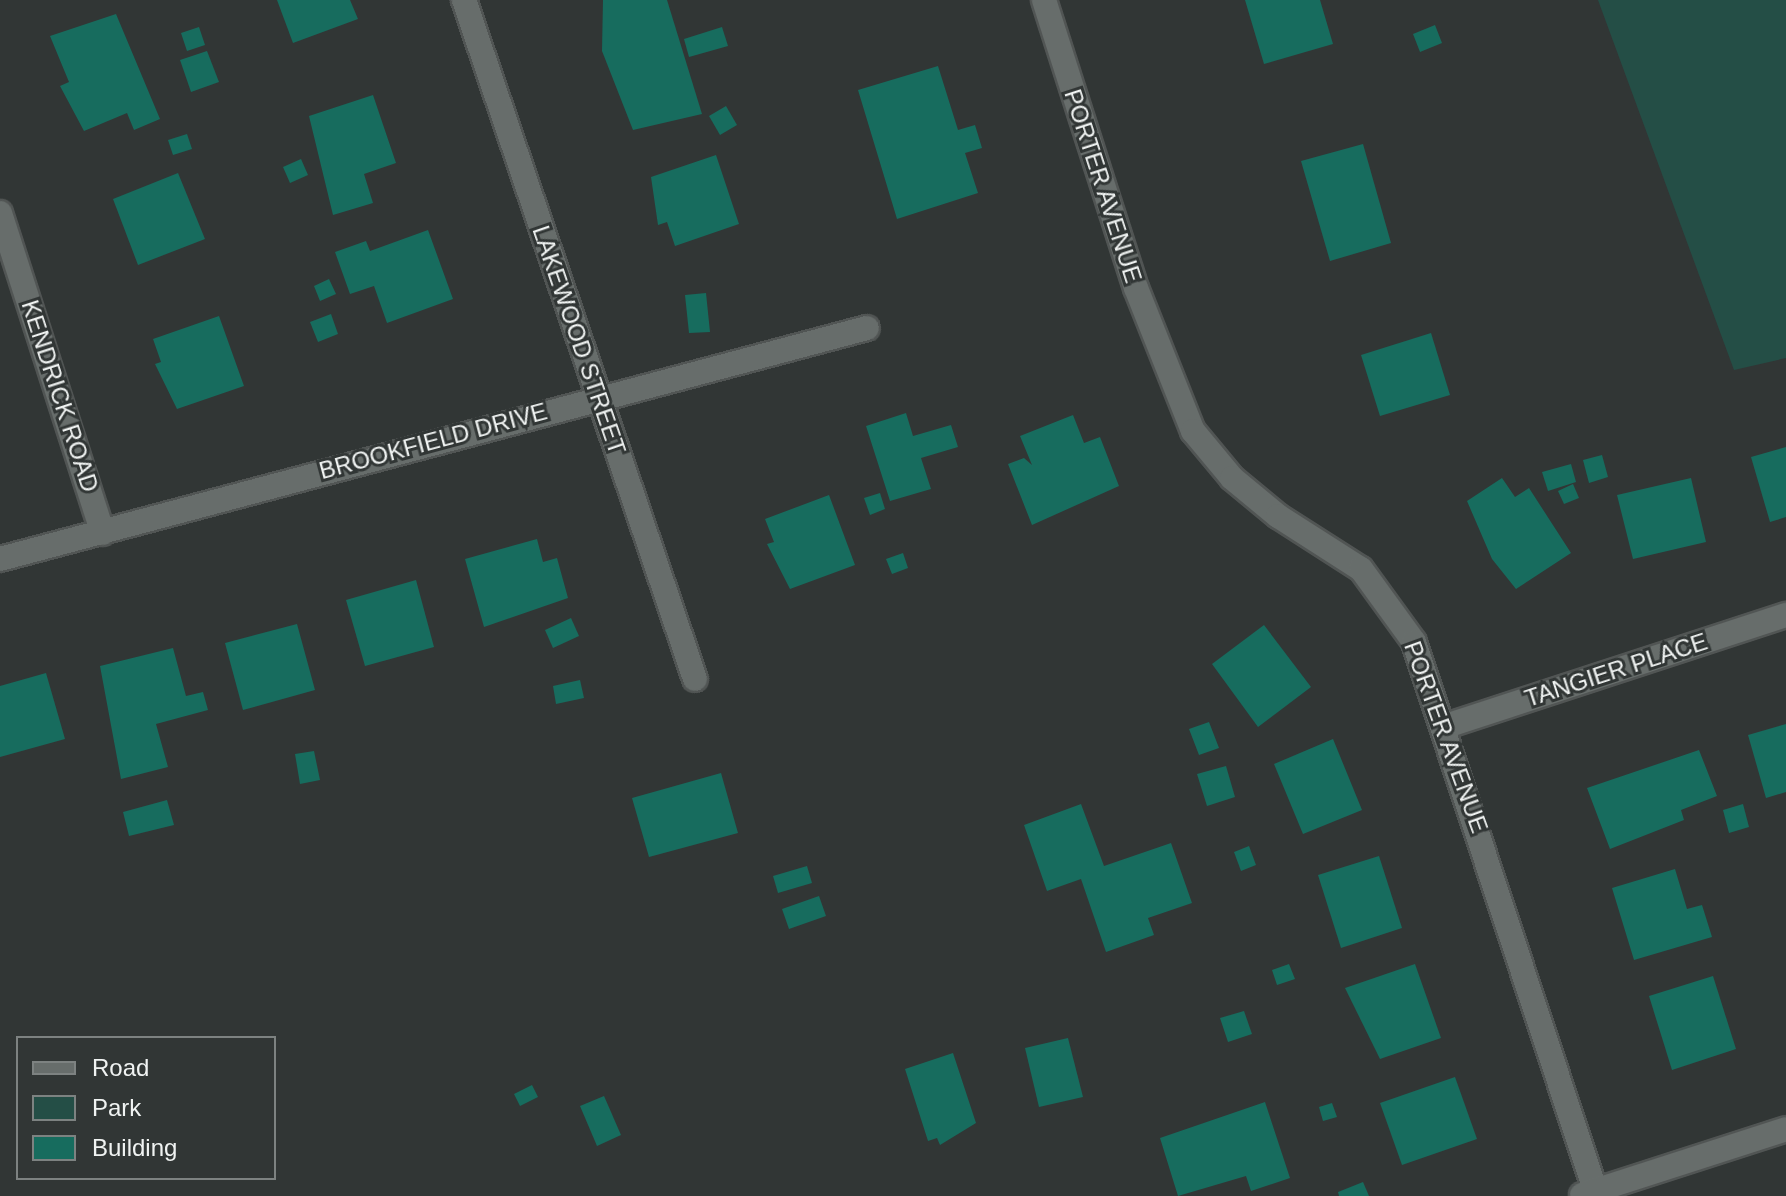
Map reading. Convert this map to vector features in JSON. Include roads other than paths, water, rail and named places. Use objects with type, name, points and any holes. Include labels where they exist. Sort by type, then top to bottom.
[{"type":"street","name":"LAKEWOOD STREET","points":[[464,0],[695,679]]},
{"type":"street","name":"PORTER AVENUE","points":[[1044,0],[1136,288],[1193,431],[1232,478],[1278,516],[1333,545],[1380,589],[1414,642],[1446,726],[1591,1194]]},
{"type":"street","name":"KENDRICK ROAD","points":[[0,213],[103,533]]},
{"type":"street","name":"BROOKFIELD DRIVE","points":[[0,559],[598,396],[867,328]]},
{"type":"street","name":"TANGIER PLACE","points":[[1446,726],[1786,615]]},
{"type":"street","points":[[1591,1194],[1786,1129]]}]
